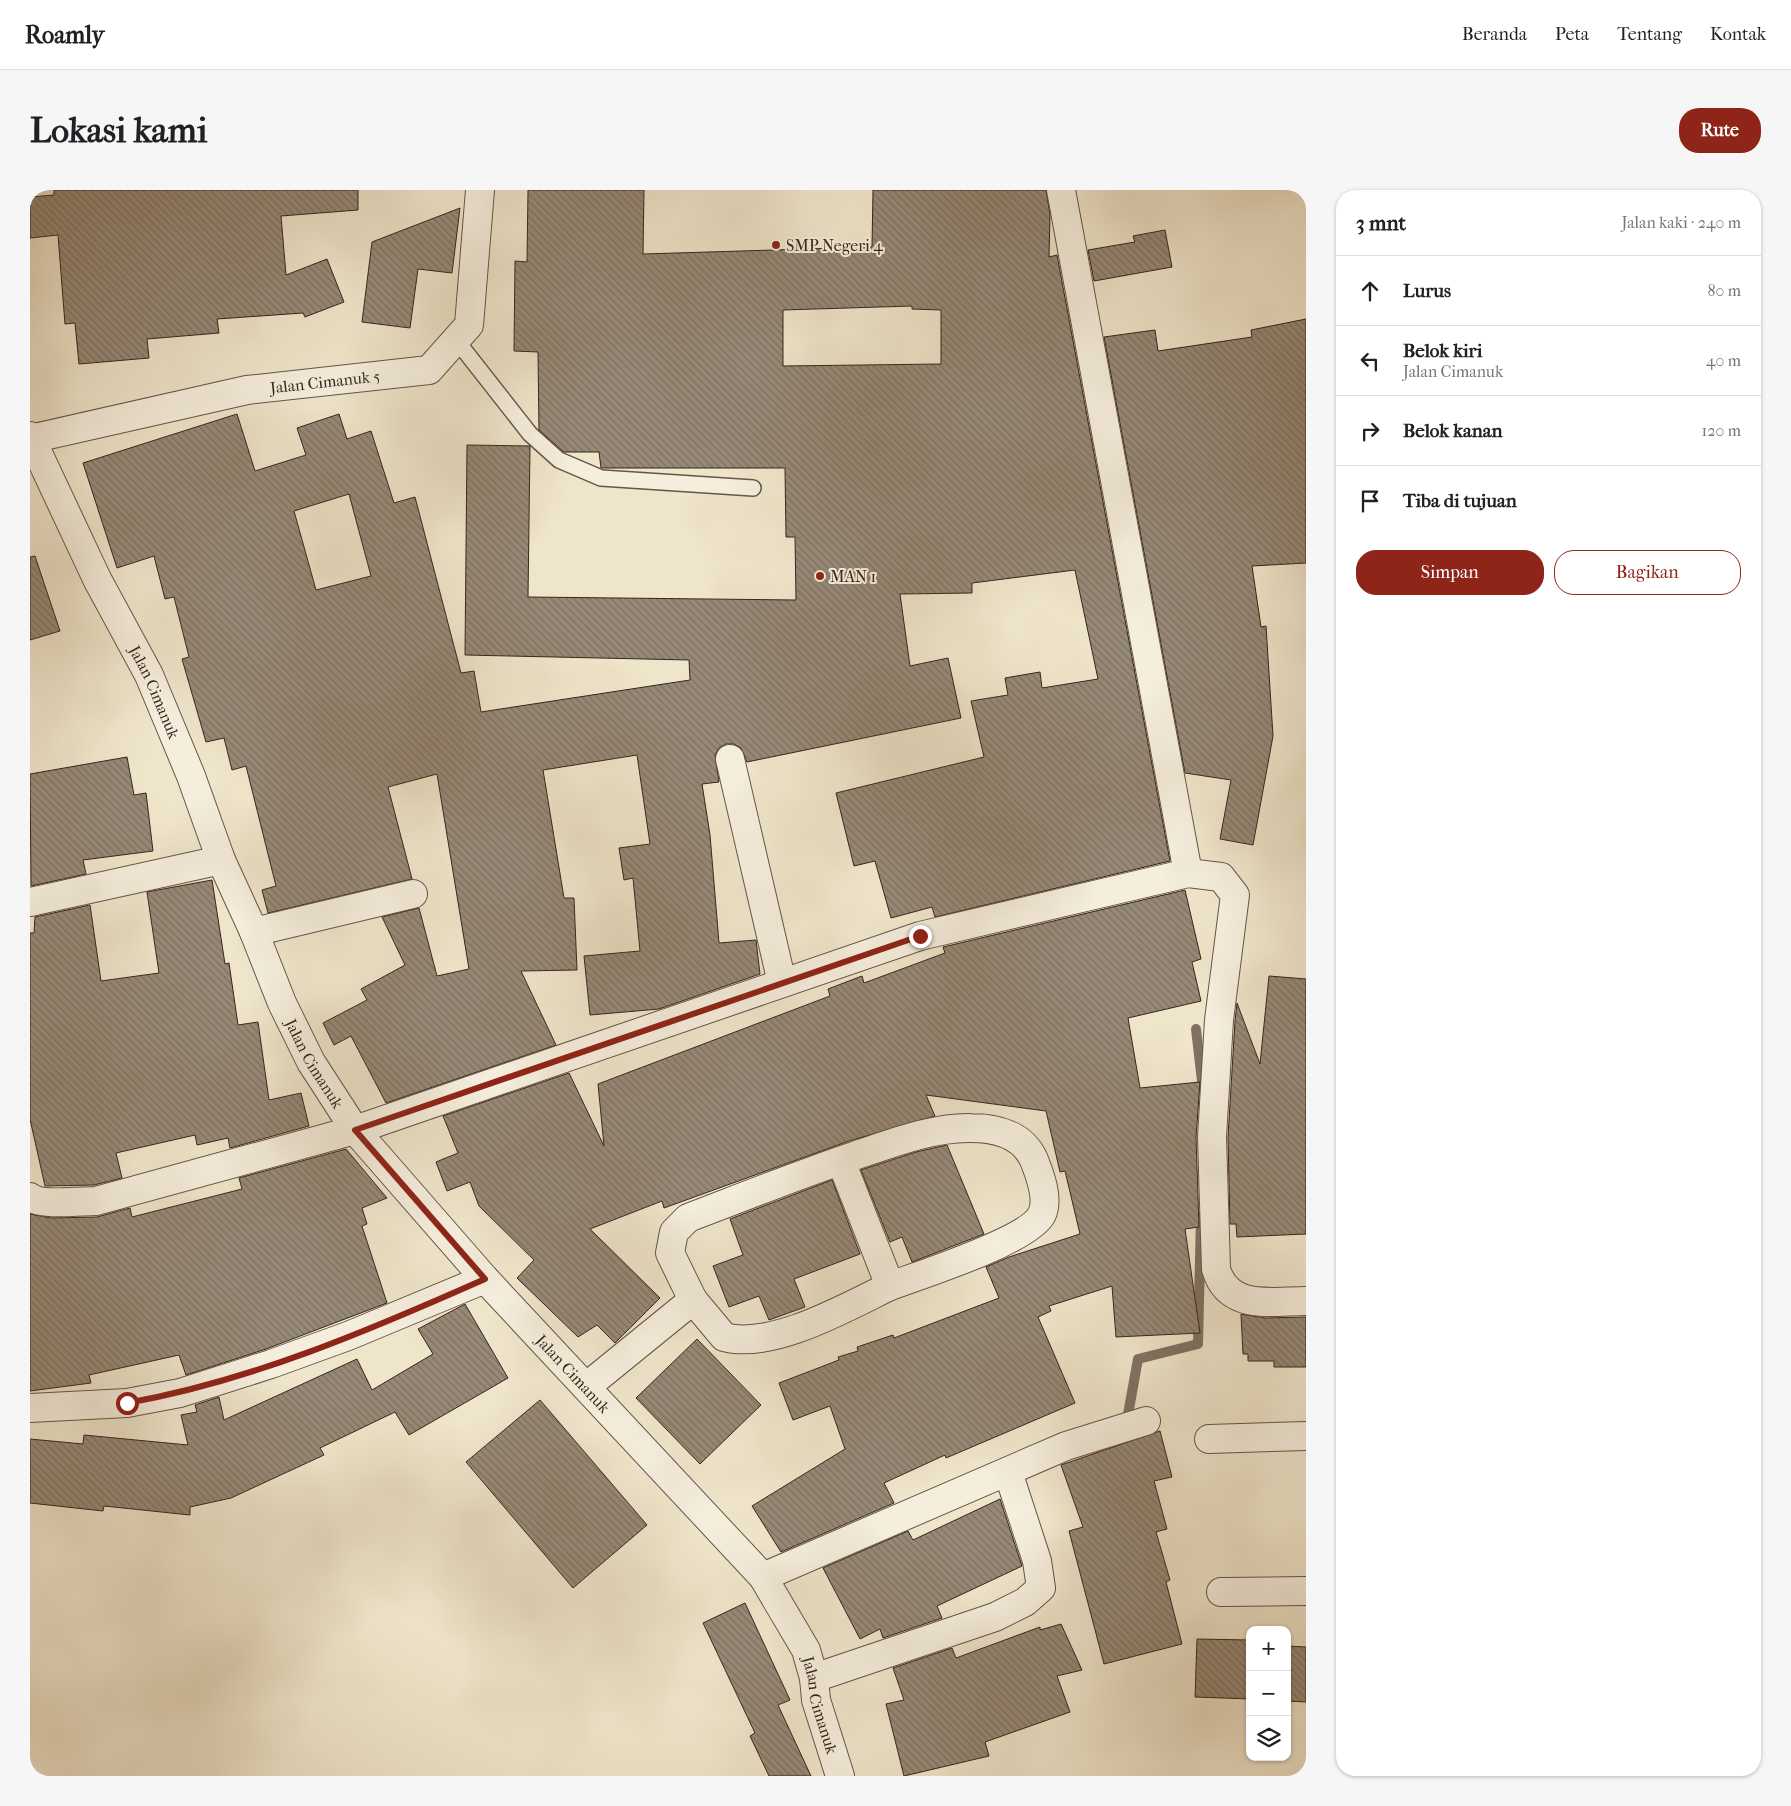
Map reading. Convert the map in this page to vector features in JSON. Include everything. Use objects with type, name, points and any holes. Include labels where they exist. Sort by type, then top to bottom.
[{"type":"street","name":"Jalan Cimanuk 5","points":[[31,438],[246,390],[429,370],[457,341],[469,325],[480,190]]},
{"type":"street","points":[[1061,190],[1188,872]]},
{"type":"street","name":"Jalan Cimanuk","points":[[31,438],[97,579],[149,675],[191,776],[221,860],[254,932],[282,1003],[311,1062],[355,1130],[485,1279],[763,1577],[806,1650],[814,1678],[816,1700],[840,1776]]},
{"type":"street","points":[[730,759],[782,983]]},
{"type":"street","points":[[30,902],[221,860]]},
{"type":"street","points":[[30,1197],[32,1200],[53,1202],[96,1201],[355,1130],[920,936],[1188,872],[1221,877],[1235,895],[1219,1020],[1212,1137],[1216,1269],[1220,1282],[1232,1295],[1246,1301],[1306,1301]]},
{"type":"street","points":[[254,932],[413,894]]},
{"type":"street","points":[[971,1128],[1016,1137],[1030,1150],[1039,1172],[1045,1205],[1041,1216],[1027,1230],[953,1263],[890,1286],[800,1330],[746,1339],[724,1336],[693,1300],[670,1253],[674,1232],[688,1218],[841,1161],[912,1136],[971,1128]]},
{"type":"street","points":[[841,1161],[890,1286]]},
{"type":"street","points":[[30,1408],[127,1403],[180,1394],[348,1336],[485,1279]]},
{"type":"street","points":[[586,1387],[693,1300]]},
{"type":"street","points":[[763,1577],[1066,1446],[1146,1421]]},
{"type":"street","points":[[1209,1439],[1306,1436]]},
{"type":"street","points":[[814,1678],[995,1617],[1024,1602],[1041,1588],[1037,1561],[1008,1472]]},
{"type":"street","points":[[1221,1592],[1306,1591]]},
{"type":"lane","points":[[457,341],[530,434],[559,460],[601,478],[753,488]]},
{"type":"building","points":[[54,190],[358,190],[358,210],[281,216],[286,275],[327,259],[344,302],[305,317],[303,313],[217,319],[219,333],[147,339],[149,358],[79,364],[75,323],[65,324],[58,235],[30,238],[30,197],[54,195]]},
{"type":"building","points":[[528,190],[644,190],[643,254],[872,247],[873,190],[1046,190],[1050,214],[1049,257],[1057,255],[1170,861],[935,917],[932,907],[891,918],[875,861],[854,866],[836,793],[984,757],[971,701],[1008,695],[1005,678],[1040,672],[1042,688],[1098,679],[1075,570],[972,583],[972,593],[900,594],[910,666],[948,658],[961,718],[747,762],[741,748],[734,744],[726,744],[719,748],[715,755],[719,782],[702,784],[710,835],[719,943],[756,940],[760,974],[659,1009],[590,1015],[584,956],[640,951],[633,878],[624,880],[619,848],[650,844],[637,755],[543,770],[564,898],[574,898],[577,970],[521,971],[556,1045],[386,1103],[351,1036],[334,1045],[323,1023],[367,1000],[361,989],[405,965],[382,917],[419,908],[437,976],[469,969],[437,774],[388,787],[412,879],[268,913],[262,890],[276,886],[246,766],[232,770],[224,738],[206,742],[182,659],[189,657],[174,597],[165,599],[154,556],[117,568],[83,463],[237,414],[255,471],[306,455],[297,428],[339,414],[347,439],[371,431],[394,503],[415,497],[461,673],[474,671],[481,712],[690,680],[689,660],[465,655],[467,445],[530,446],[528,597],[796,600],[795,537],[786,537],[785,468],[601,468],[599,452],[564,452],[539,430],[538,352],[514,351],[515,261],[527,262]],"holes":[[[912,306],[912,309],[941,310],[941,364],[783,366],[783,310]],[[349,494],[371,576],[316,590],[294,511]]]},
{"type":"building","points":[[460,208],[452,273],[418,269],[410,328],[362,322],[372,242]]},
{"type":"building","points":[[1165,230],[1172,267],[1094,281],[1088,250],[1135,242],[1133,236]]},
{"type":"building","points":[[1306,319],[1306,563],[1252,566],[1261,627],[1266,626],[1273,736],[1253,845],[1220,839],[1231,780],[1185,773],[1104,337],[1155,330],[1158,351],[1252,337],[1251,330]]},
{"type":"building","points":[[35,556],[60,631],[30,640],[30,557]]},
{"type":"building","points":[[127,757],[134,795],[146,793],[153,851],[83,860],[86,874],[31,886],[30,774]]},
{"type":"building","points":[[212,880],[225,964],[229,963],[238,1025],[258,1022],[269,1100],[301,1093],[309,1126],[230,1148],[228,1138],[197,1145],[195,1135],[116,1153],[122,1178],[94,1185],[45,1186],[30,1119],[30,933],[34,933],[35,917],[90,905],[101,981],[159,973],[147,892]]},
{"type":"building","points":[[1185,890],[1201,959],[1192,962],[1201,1001],[1128,1018],[1140,1088],[1200,1082],[1196,1137],[1199,1227],[1185,1229],[1200,1333],[1116,1337],[1112,1286],[1049,1306],[1051,1311],[1038,1317],[1075,1403],[946,1458],[945,1455],[884,1483],[894,1503],[781,1552],[752,1506],[845,1449],[830,1406],[793,1420],[779,1383],[839,1360],[838,1357],[858,1351],[857,1347],[893,1335],[894,1338],[999,1298],[986,1267],[1009,1257],[1080,1234],[1065,1171],[1060,1172],[1046,1111],[926,1095],[935,1116],[849,1141],[664,1208],[662,1201],[590,1229],[660,1298],[615,1343],[597,1325],[578,1337],[517,1278],[534,1260],[479,1206],[470,1182],[447,1191],[436,1162],[458,1153],[443,1116],[569,1073],[604,1146],[598,1084],[830,996],[828,989],[862,976],[864,983],[945,953],[943,947]]},
{"type":"building","points":[[1269,976],[1306,979],[1306,1234],[1237,1237],[1236,1224],[1230,1224],[1228,1137],[1237,1003],[1260,1064]]},
{"type":"building","points":[[947,1145],[984,1234],[912,1262],[902,1237],[890,1242],[861,1170],[916,1152]]},
{"type":"building","points":[[346,1149],[387,1198],[362,1208],[367,1224],[362,1226],[387,1303],[266,1349],[186,1375],[179,1355],[89,1375],[91,1383],[30,1391],[30,1214],[51,1218],[97,1217],[130,1208],[132,1217],[242,1189],[239,1178]]},
{"type":"building","points":[[832,1180],[860,1254],[794,1279],[805,1307],[769,1320],[759,1296],[729,1307],[713,1266],[743,1255],[730,1219]]},
{"type":"building","points":[[465,1304],[508,1378],[409,1435],[395,1412],[320,1448],[324,1455],[231,1498],[190,1507],[190,1515],[104,1506],[103,1511],[30,1503],[30,1439],[83,1444],[84,1435],[188,1445],[181,1415],[197,1412],[195,1405],[219,1397],[224,1420],[357,1359],[372,1390],[433,1354],[418,1329]]},
{"type":"building","points":[[1241,1314],[1265,1318],[1306,1317],[1306,1367],[1274,1367],[1274,1361],[1248,1361],[1248,1354],[1243,1354]]},
{"type":"building","points":[[697,1339],[761,1405],[700,1464],[636,1398]]},
{"type":"building","points":[[540,1400],[647,1525],[573,1588],[466,1462]]},
{"type":"building","points":[[1160,1431],[1172,1477],[1154,1481],[1167,1529],[1156,1532],[1170,1580],[1166,1582],[1182,1644],[1104,1664],[1069,1531],[1083,1527],[1061,1465]]},
{"type":"building","points":[[1000,1499],[1022,1566],[937,1606],[942,1618],[883,1638],[880,1629],[860,1639],[823,1568],[908,1531],[913,1540]]},
{"type":"building","points":[[745,1603],[790,1700],[778,1705],[811,1776],[769,1776],[750,1736],[755,1733],[703,1623]]},
{"type":"building","points":[[1061,1624],[1082,1670],[1057,1676],[1070,1712],[985,1742],[989,1756],[904,1776],[886,1704],[904,1700],[893,1668],[952,1648],[956,1658],[1040,1627],[1040,1630]]},
{"type":"building","points":[[1197,1639],[1246,1640],[1246,1699],[1195,1697]]},
{"type":"building","points":[[1291,1646],[1306,1647],[1306,1702],[1291,1701]]},
{"type":"waterway","points":[[1196,1029],[1203,1090]]},
{"type":"waterway","points":[[1127,1420],[1138,1359],[1198,1344],[1201,1217]]},
{"type":"place","name":"SMP Negeri 4","points":[[776,245]]},
{"type":"place","name":"MAN 1","points":[[820,576]]},
{"type":"route","points":[[127,1403],[180,1394],[271,1364],[412,1311],[485,1279],[355,1130],[920,936]]}]
